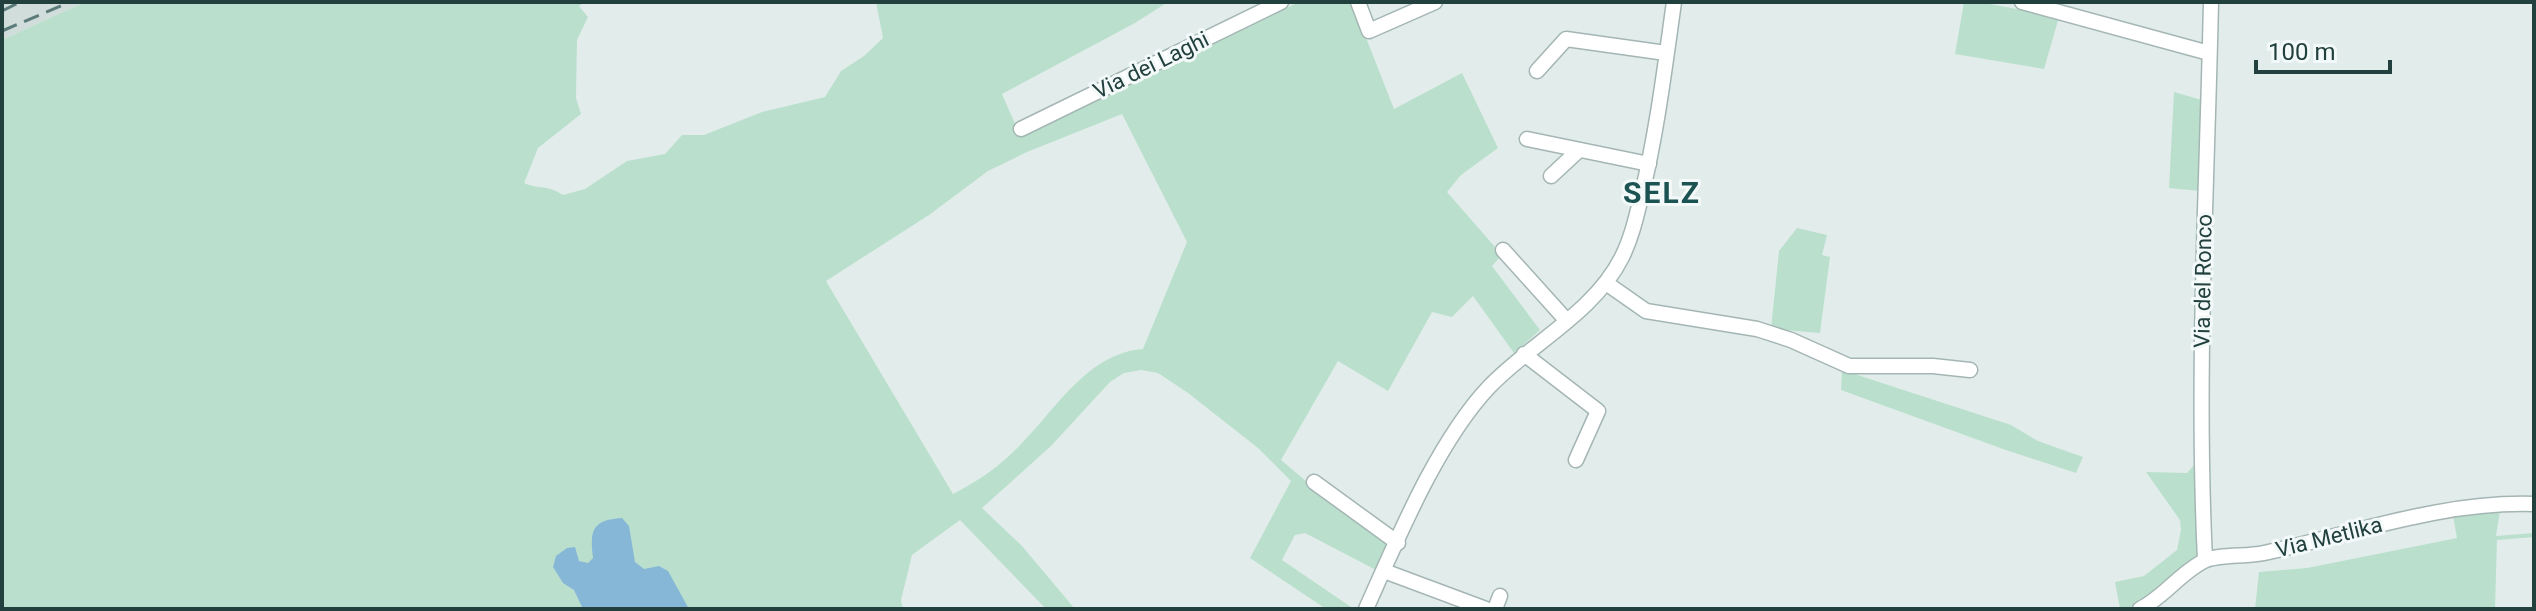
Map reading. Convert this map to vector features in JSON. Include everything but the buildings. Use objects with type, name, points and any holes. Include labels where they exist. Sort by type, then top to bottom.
[{"type":"street","name":"Via dei Laghi","points":[[1021,129],[1281,2]]},
{"type":"street","points":[[1358,2],[1369,31],[1435,2]]},
{"type":"street","points":[[1366,609],[1428,478],[1463,418],[1489,387],[1524,354],[1567,321],[1606,283],[1623,256],[1649,164],[1674,2]]},
{"type":"street","points":[[2022,2],[2209,53]]},
{"type":"street","name":"Via del Ronco","points":[[2205,560],[2201,471],[2201,315],[2211,2]]},
{"type":"street","points":[[1537,71],[1566,39],[1666,53]]},
{"type":"street","points":[[1527,139],[1649,164]]},
{"type":"street","points":[[1551,176],[1579,150]]},
{"type":"street","points":[[1503,250],[1567,321]]},
{"type":"street","points":[[1606,283],[1646,311],[1757,329],[1791,340],[1849,366],[1933,366],[1970,370]]},
{"type":"street","points":[[1524,354],[1598,411],[1576,460]]},
{"type":"street","points":[[1314,482],[1398,543]]},
{"type":"street","name":"Via Metlika","points":[[2205,560],[2262,554],[2350,530],[2472,507],[2503,503],[2534,504]]},
{"type":"street","points":[[2140,609],[2205,560]]},
{"type":"street","points":[[1384,571],[1486,609]]},
{"type":"shaded area","points":[[2,2],[85,2],[2,40]]},
{"type":"green space","points":[[85,2],[585,2],[579,6],[588,17],[577,40],[576,98],[581,114],[538,148],[524,183],[552,189],[563,195],[585,189],[627,161],[665,154],[682,135],[704,135],[762,112],[825,97],[841,71],[864,56],[883,38],[876,2],[1168,2],[1002,94],[1019,133],[1299,2],[1352,2],[1394,109],[1462,73],[1498,148],[1461,175],[1447,192],[1502,255],[1492,266],[1540,330],[1514,353],[1473,296],[1452,317],[1432,312],[1388,391],[1338,361],[1281,460],[1391,543],[1378,571],[1305,533],[1295,535],[1282,560],[1354,609],[1326,609],[1250,558],[1291,481],[1258,448],[1188,393],[1158,373],[1141,370],[1124,373],[1110,382],[1051,446],[982,508],[1022,546],[1075,609],[1046,609],[960,520],[912,555],[901,600],[903,609],[2,609],[2,40]],"holes":[[[1122,114],[1187,242],[1143,349],[1106,360],[1091,371],[1007,458],[953,494],[826,281],[929,215],[988,171]]]},
{"type":"green space","points":[[1964,2],[2059,17],[2044,69],[1955,54]]},
{"type":"green space","points":[[2174,92],[2202,100],[2200,191],[2169,188]]},
{"type":"green space","points":[[1797,228],[1827,235],[1822,255],[1830,257],[1820,333],[1771,329],[1779,251]]},
{"type":"green space","points":[[1842,370],[2011,425],[2038,441],[2083,457],[2076,473],[2003,449],[1841,390]]},
{"type":"green space","points":[[2195,464],[2201,545],[2197,554],[2168,586],[2142,602],[2120,609],[2115,582],[2144,576],[2177,550],[2181,530],[2180,520],[2146,472],[2187,473]]},
{"type":"green space","points":[[2500,511],[2496,536],[2534,533],[2534,537],[2497,540],[2495,609],[2255,609],[2259,572],[2307,568],[2457,538],[2453,516]]},
{"type":"water","points":[[622,518],[629,526],[635,562],[644,569],[659,566],[668,571],[689,609],[583,609],[574,590],[563,583],[553,567],[556,556],[567,548],[575,547],[579,561],[588,563],[593,558],[593,534],[598,524]]},
{"type":"railway","points":[[2,11],[20,2]]},
{"type":"railway","points":[[2,31],[70,2]]},
{"type":"district","name":"SELZ","points":[[1662,192]]}]
